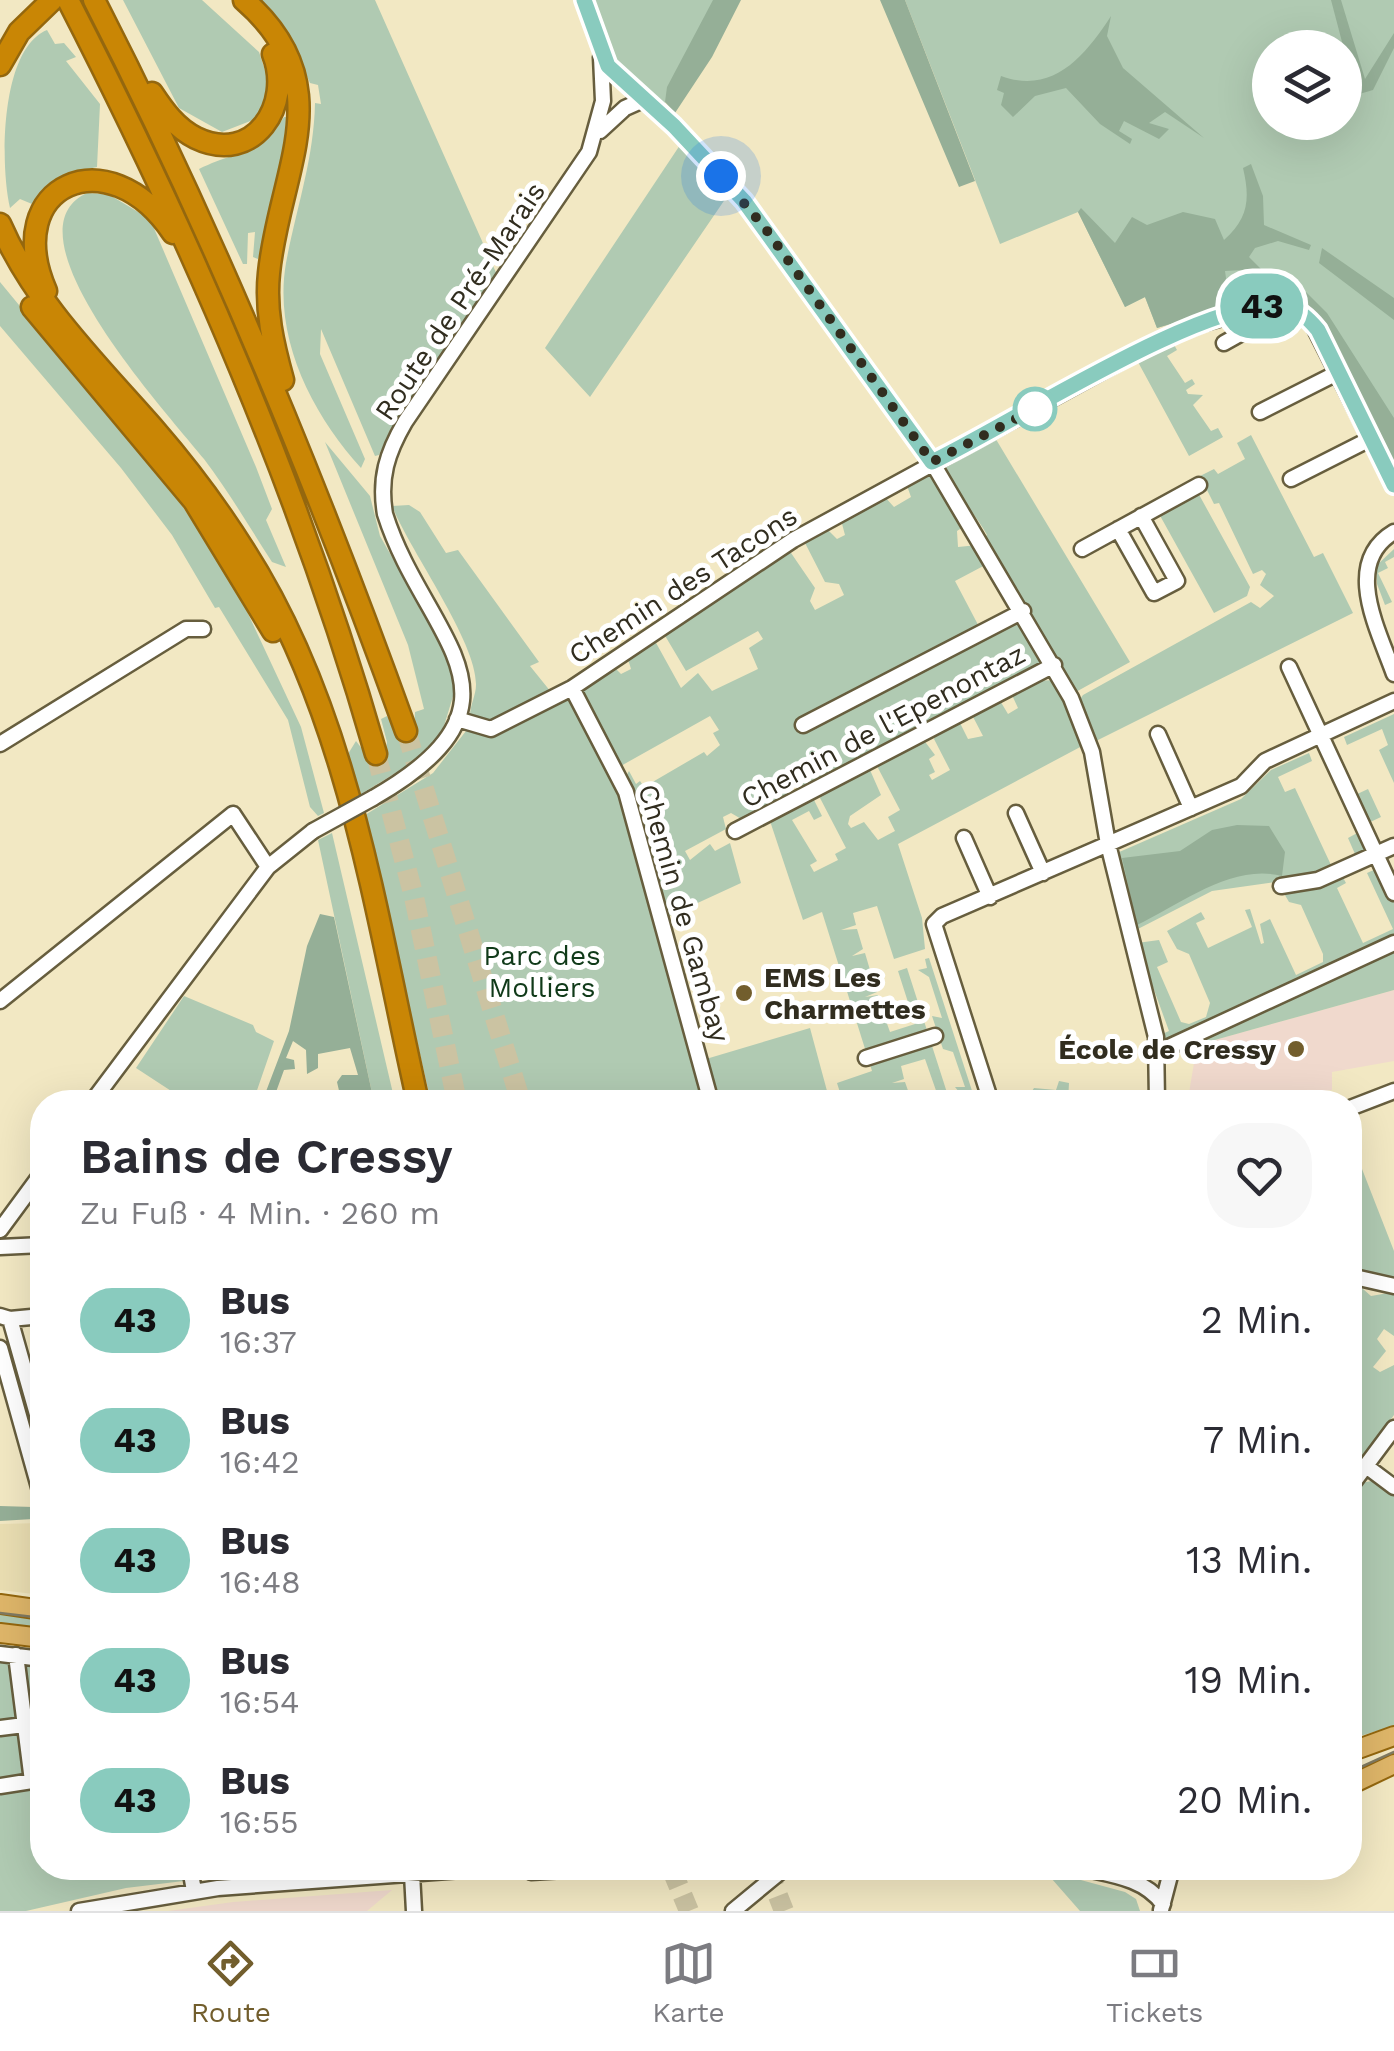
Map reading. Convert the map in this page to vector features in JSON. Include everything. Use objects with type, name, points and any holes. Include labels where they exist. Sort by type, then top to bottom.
[{"type":"highway","points":[[0,43],[32,6],[52,0]]},
{"type":"highway","points":[[68,0],[206,282],[306,534],[376,754]]},
{"type":"highway","points":[[94,0],[206,230],[309,473],[406,732]]},
{"type":"highway","points":[[110,33],[179,128],[202,141],[236,143],[269,122],[280,82],[266,41],[227,0]]},
{"type":"highway","points":[[244,0],[281,44],[298,86],[300,134],[272,255],[268,306],[274,346],[309,473]]},
{"type":"highway","points":[[0,65],[32,6]]},
{"type":"highway","points":[[62,324],[38,272],[35,234],[52,198],[80,181],[116,183],[148,201],[206,282]]},
{"type":"highway","points":[[0,224],[29,279],[62,324],[212,501],[258,572],[297,648],[350,808],[415,1090]]},
{"type":"highway","points":[[0,254],[50,330],[194,501],[269,622],[297,684],[328,776],[403,1090]]},
{"type":"main road","points":[[0,1604],[30,1608]]},
{"type":"main road","points":[[0,1633],[30,1637]]},
{"type":"main road","points":[[1362,1748],[1394,1736]]},
{"type":"main road","points":[[1362,1779],[1394,1764]]},
{"type":"street","points":[[584,0],[600,52],[603,100],[594,139]]},
{"type":"street","points":[[600,52],[618,78],[674,126],[744,201],[932,462],[1054,665],[1092,752],[1108,844],[1156,1037],[1157,1090]]},
{"type":"street","points":[[594,139],[616,114],[643,100]]},
{"type":"street","name":"Route de Pré-Marais","points":[[101,1090],[268,867],[314,830],[435,757],[456,719],[461,695],[459,665],[389,528],[381,491],[385,464],[405,422],[556,205],[594,139]]},
{"type":"street","points":[[1224,343],[1288,307],[1304,314],[1318,330],[1394,485]]},
{"type":"street","name":"Chemin des Tacons","points":[[456,719],[492,729],[572,688],[748,566],[932,462],[1174,334],[1244,310],[1288,307]]},
{"type":"street","points":[[1260,412],[1339,372]]},
{"type":"street","points":[[1292,479],[1370,439]]},
{"type":"street","points":[[1082,549],[1199,484]]},
{"type":"street","points":[[1118,529],[1154,593],[1177,581],[1142,516]]},
{"type":"street","points":[[1394,532],[1371,551],[1365,572],[1394,674]]},
{"type":"street","points":[[803,725],[1023,611]]},
{"type":"street","points":[[0,744],[186,629],[203,629]]},
{"type":"street","name":"Chemin de l'Epenontaz","points":[[735,831],[1054,665]]},
{"type":"street","points":[[1289,667],[1394,893]]},
{"type":"street","name":"Chemin de Gambay","points":[[572,688],[626,792],[708,1090]]},
{"type":"street","points":[[987,1090],[933,930],[942,916],[1241,786],[1265,760],[1394,702]]},
{"type":"street","points":[[1158,734],[1191,808]]},
{"type":"street","points":[[1016,812],[1044,873]]},
{"type":"street","points":[[0,1001],[234,814],[268,867]]},
{"type":"street","points":[[964,838],[990,896]]},
{"type":"street","points":[[1281,886],[1318,880],[1394,846]]},
{"type":"street","points":[[1160,1051],[1394,943]]},
{"type":"street","points":[[866,1058],[935,1036]]},
{"type":"street","points":[[1362,1103],[1394,1091]]},
{"type":"street","points":[[0,1230],[30,1189]]},
{"type":"street","points":[[0,1247],[30,1246]]},
{"type":"street","points":[[1362,1279],[1394,1286]]},
{"type":"street","points":[[30,1317],[5,1318],[30,1395]]},
{"type":"street","points":[[0,1348],[30,1455]]},
{"type":"street","points":[[1362,1471],[1394,1428]]},
{"type":"street","points":[[1366,1466],[1394,1486]]},
{"type":"street","points":[[0,1654],[30,1658]]},
{"type":"street","points":[[16,1656],[30,1768]]},
{"type":"street","points":[[0,1728],[24,1725]]},
{"type":"street","points":[[0,1786],[30,1782]]},
{"type":"street","points":[[192,1880],[194,1891]]},
{"type":"street","points":[[80,1911],[194,1891],[335,1880]]},
{"type":"street","points":[[412,1880],[414,1911]]},
{"type":"street","points":[[738,1907],[771,1880]]},
{"type":"street","points":[[1124,1880],[1152,1888],[1162,1908]]},
{"type":"street","points":[[1162,1908],[1169,1880]]},
{"type":"shaded area","name":"École de Cressy","points":[[1394,990],[1394,1061],[1332,1072],[1332,1090],[1190,1090],[1197,1045]]},
{"type":"shaded area","points":[[30,1523],[30,1594],[0,1590],[0,1524]]},
{"type":"shaded area","points":[[392,1890],[367,1911],[168,1911],[233,1902]]},
{"type":"green space","points":[[123,0],[202,0],[259,52],[266,73],[268,100],[253,120],[222,132],[179,108]]},
{"type":"green space","points":[[261,0],[375,0],[498,277],[391,428],[379,455],[375,456],[321,329],[320,354],[365,459],[361,468],[312,399],[291,347],[285,319],[286,263],[308,164],[315,103],[321,104],[318,85],[310,83],[284,26]]},
{"type":"green space","points":[[594,0],[717,0],[662,109],[616,68]]},
{"type":"green space","points":[[713,0],[741,0],[712,57],[675,113],[665,102],[667,87]]},
{"type":"green space","points":[[880,0],[905,0],[975,181],[959,187]]},
{"type":"green space","points":[[905,0],[1394,0],[1394,467],[1318,316],[1301,301],[1277,292],[1157,328],[1145,297],[1125,307],[1078,212],[1000,244]]},
{"type":"green space","points":[[1331,0],[1341,0],[1350,30],[1339,30]]},
{"type":"green space","points":[[1111,16],[1107,36],[1123,68],[1204,138],[1165,112],[1149,123],[1169,129],[1159,139],[1124,121],[1119,131],[1132,139],[1130,144],[1100,124],[1066,88],[1035,96],[1013,117],[1001,105],[1004,93],[997,90],[1001,76],[1020,81],[1052,76],[1078,58]]},
{"type":"green space","points":[[47,30],[55,44],[64,43],[76,57],[66,61],[100,104],[97,167],[68,173],[32,204],[20,199],[10,208],[5,138],[12,83],[32,41]]},
{"type":"green space","points":[[1394,33],[1394,48],[1373,90],[1362,93],[1362,69],[1365,79]]},
{"type":"green space","points":[[284,117],[291,117],[273,216],[258,259],[253,257],[255,232],[248,233],[247,264],[243,264],[199,169],[255,146]]},
{"type":"green space","points":[[682,142],[730,192],[590,397],[545,348]]},
{"type":"green space","points":[[1251,164],[1263,196],[1264,225],[1311,245],[1309,250],[1278,241],[1255,248],[1249,257],[1261,269],[1225,271],[1228,292],[1286,285],[1283,294],[1277,292],[1157,328],[1145,297],[1125,307],[1078,212],[1081,208],[1115,243],[1132,217],[1147,225],[1183,212],[1215,219],[1224,240],[1246,207],[1243,168]]},
{"type":"green space","points":[[87,193],[108,194],[150,219],[256,467],[272,509],[266,520],[286,567],[272,562],[213,472],[100,325],[77,284],[64,246],[66,214]]},
{"type":"green space","points":[[1322,248],[1394,298],[1394,320],[1319,263]]},
{"type":"green space","points":[[0,282],[169,487],[230,575],[301,727],[324,813],[318,816],[310,807],[288,720],[172,535],[121,468],[0,326]]},
{"type":"green space","points":[[1305,291],[1327,313],[1394,418],[1394,467],[1318,316],[1301,301]]},
{"type":"green space","points":[[1173,343],[1177,350],[1167,356],[1185,383],[1192,379],[1195,384],[1186,390],[1188,394],[1203,395],[1193,405],[1211,431],[1218,428],[1223,437],[1189,456],[1138,362]]},
{"type":"green space","points":[[1251,435],[1314,557],[1323,553],[1353,613],[1096,741],[1078,702],[1083,695],[1251,602],[1260,608],[1274,596],[1260,585],[1266,574],[1262,570],[1253,574],[1219,503],[1214,504],[1200,476],[1214,469],[1218,474],[1245,459],[1237,443]]},
{"type":"green space","points":[[994,436],[1130,662],[1074,693],[984,538],[987,535],[942,472],[944,462]]},
{"type":"green space","points":[[325,442],[370,496],[380,536],[450,659],[454,693],[444,726],[425,755],[358,796],[348,754],[356,741],[366,754],[385,754],[387,742],[381,719],[387,716],[398,735],[414,734],[415,712],[424,709],[408,645]]},
{"type":"green space","points":[[931,475],[966,525],[957,531],[958,547],[978,545],[989,563],[955,581],[985,638],[1023,620],[1042,654],[1038,667],[801,789],[796,779],[784,785],[789,797],[743,820],[731,813],[723,817],[726,829],[685,851],[690,860],[710,844],[715,851],[730,843],[741,883],[665,918],[625,778],[629,771],[636,784],[640,781],[644,787],[704,752],[707,756],[720,745],[713,733],[719,730],[710,716],[619,767],[580,696],[586,684],[613,666],[621,674],[631,669],[627,656],[649,639],[655,641],[681,688],[698,673],[712,691],[758,669],[749,648],[763,639],[758,631],[686,671],[664,634],[789,550],[815,588],[810,601],[815,610],[844,595],[839,584],[825,582],[804,541],[827,529],[837,539],[845,535],[841,520],[884,496],[894,507],[911,497],[906,483]]},
{"type":"green space","points":[[1197,491],[1250,587],[1247,596],[1214,613],[1158,512]]},
{"type":"green space","points":[[409,505],[420,512],[446,553],[458,550],[539,662],[530,666],[551,692],[490,723],[470,716],[476,685],[466,645],[392,506]]},
{"type":"green space","points":[[1394,549],[1394,557],[1385,562],[1388,568],[1378,573],[1392,602],[1385,605],[1377,584],[1376,566]]},
{"type":"green space","points":[[1056,680],[1084,745],[898,844],[922,918],[925,949],[894,959],[877,906],[853,913],[856,925],[841,930],[857,929],[863,949],[852,956],[865,953],[870,970],[858,975],[871,974],[877,992],[865,997],[878,995],[884,1015],[873,1022],[885,1018],[890,1032],[915,1024],[898,971],[907,968],[946,1090],[936,1090],[925,1059],[901,1066],[904,1079],[892,1083],[905,1082],[908,1090],[839,1090],[837,1083],[872,1071],[822,912],[803,920],[769,818],[808,798],[814,800],[822,816],[814,820],[809,811],[792,820],[817,861],[810,865],[814,872],[838,860],[835,854],[846,848],[820,798],[823,791],[870,770],[881,795],[850,816],[848,824],[851,828],[864,822],[878,840],[895,831],[888,817],[900,810],[878,768],[879,762],[923,739],[935,755],[929,759],[935,772],[929,775],[932,780],[950,770],[934,739],[936,733],[959,721],[968,739],[983,736],[971,713],[999,699],[1008,714],[1018,708],[1011,693],[1034,681]]},
{"type":"green space","name":"Parc des Molliers","points":[[569,698],[623,794],[702,1090],[428,1090],[365,815],[433,773],[466,731],[499,735]]},
{"type":"green space","points":[[1394,714],[1394,783],[1379,750],[1388,745],[1382,729],[1347,745],[1344,737]]},
{"type":"green space","points":[[1309,753],[1312,761],[1278,777],[1285,792],[1295,788],[1331,865],[1355,854],[1348,838],[1359,832],[1371,852],[1319,876],[1212,891],[1134,931],[1117,853],[1241,799],[1271,770]]},
{"type":"green space","points":[[1368,789],[1381,817],[1366,824],[1353,796]]},
{"type":"green space","points":[[1237,825],[1269,826],[1285,852],[1282,876],[1244,875],[1226,880],[1137,925],[1122,858],[1180,851],[1212,830]]},
{"type":"green space","points":[[332,833],[392,1090],[371,1090],[318,840]]},
{"type":"green space","points":[[1378,868],[1394,902],[1394,990],[1197,1045],[1185,1047],[1184,1041],[1161,1051],[1160,1035],[1169,1031],[1137,943],[1159,940],[1168,962],[1157,967],[1181,1022],[1189,1024],[1206,1017],[1210,1003],[1189,954],[1177,949],[1167,931],[1201,912],[1205,919],[1196,923],[1208,948],[1252,927],[1245,910],[1250,909],[1261,944],[1264,943],[1260,924],[1270,919],[1296,975],[1323,962],[1323,954],[1301,905],[1289,902],[1282,890],[1341,874],[1346,883],[1337,888],[1363,943],[1393,929],[1367,873]]},
{"type":"green space","points":[[320,914],[334,917],[371,1090],[339,1090],[337,1082],[342,1075],[358,1075],[350,1048],[318,1054],[318,1068],[307,1074],[306,1050],[293,1041],[286,1058],[294,1060],[295,1069],[284,1070],[277,1090],[267,1090],[289,1031],[307,946]]},
{"type":"green space","points":[[929,958],[972,1090],[955,1087],[965,1087],[953,1052],[943,1049],[932,1016],[942,1018],[929,977],[918,970],[927,968],[925,959]]},
{"type":"green space","points":[[184,996],[253,1025],[256,1032],[274,1041],[257,1090],[170,1090],[136,1068]]},
{"type":"green space","points":[[810,1028],[827,1090],[715,1090],[706,1059]]},
{"type":"green space","points":[[1059,1081],[1069,1083],[1069,1090],[1056,1090]]},
{"type":"green space","points":[[1362,1169],[1394,1251],[1394,1281],[1362,1274]]},
{"type":"green space","points":[[1362,1288],[1371,1296],[1394,1292],[1394,1336],[1384,1329],[1377,1339],[1386,1351],[1373,1367],[1380,1372],[1394,1365],[1394,1415],[1364,1456]]},
{"type":"green space","points":[[1377,1480],[1394,1492],[1394,1726],[1362,1735],[1362,1483]]},
{"type":"green space","points":[[0,1506],[30,1507],[30,1519],[0,1521]]},
{"type":"green space","points":[[0,1610],[30,1614],[30,1632],[0,1628]]},
{"type":"green space","points":[[0,1648],[30,1652],[30,1880],[192,1880],[126,1888],[26,1911],[0,1911]]},
{"type":"green space","points":[[1053,1880],[1081,1880],[1125,1892],[1136,1899],[1140,1911],[1080,1911]]},
{"type":"tunnel","points":[[406,731],[517,1090]]},
{"type":"tunnel","points":[[376,754],[414,897],[454,1090]]},
{"type":"tunnel","points":[[676,1880],[689,1911]]},
{"type":"tunnel","points":[[772,1880],[784,1911]]},
{"type":"tram line","points":[[0,1613],[30,1617]]},
{"type":"tram line","points":[[1362,1767],[1394,1752]]},
{"type":"bus line","name":"43","points":[[584,0],[608,66],[674,126],[744,201],[932,462],[1156,342],[1204,322],[1270,305],[1304,314],[1318,330],[1394,485]]},
{"type":"place","name":"EMS Les Charmettes","points":[[744,993]]},
{"type":"place","name":"École de Cressy","points":[[1296,1049]]},
{"type":"route","points":[[721,176],[765,228],[932,462],[1035,409]]}]
